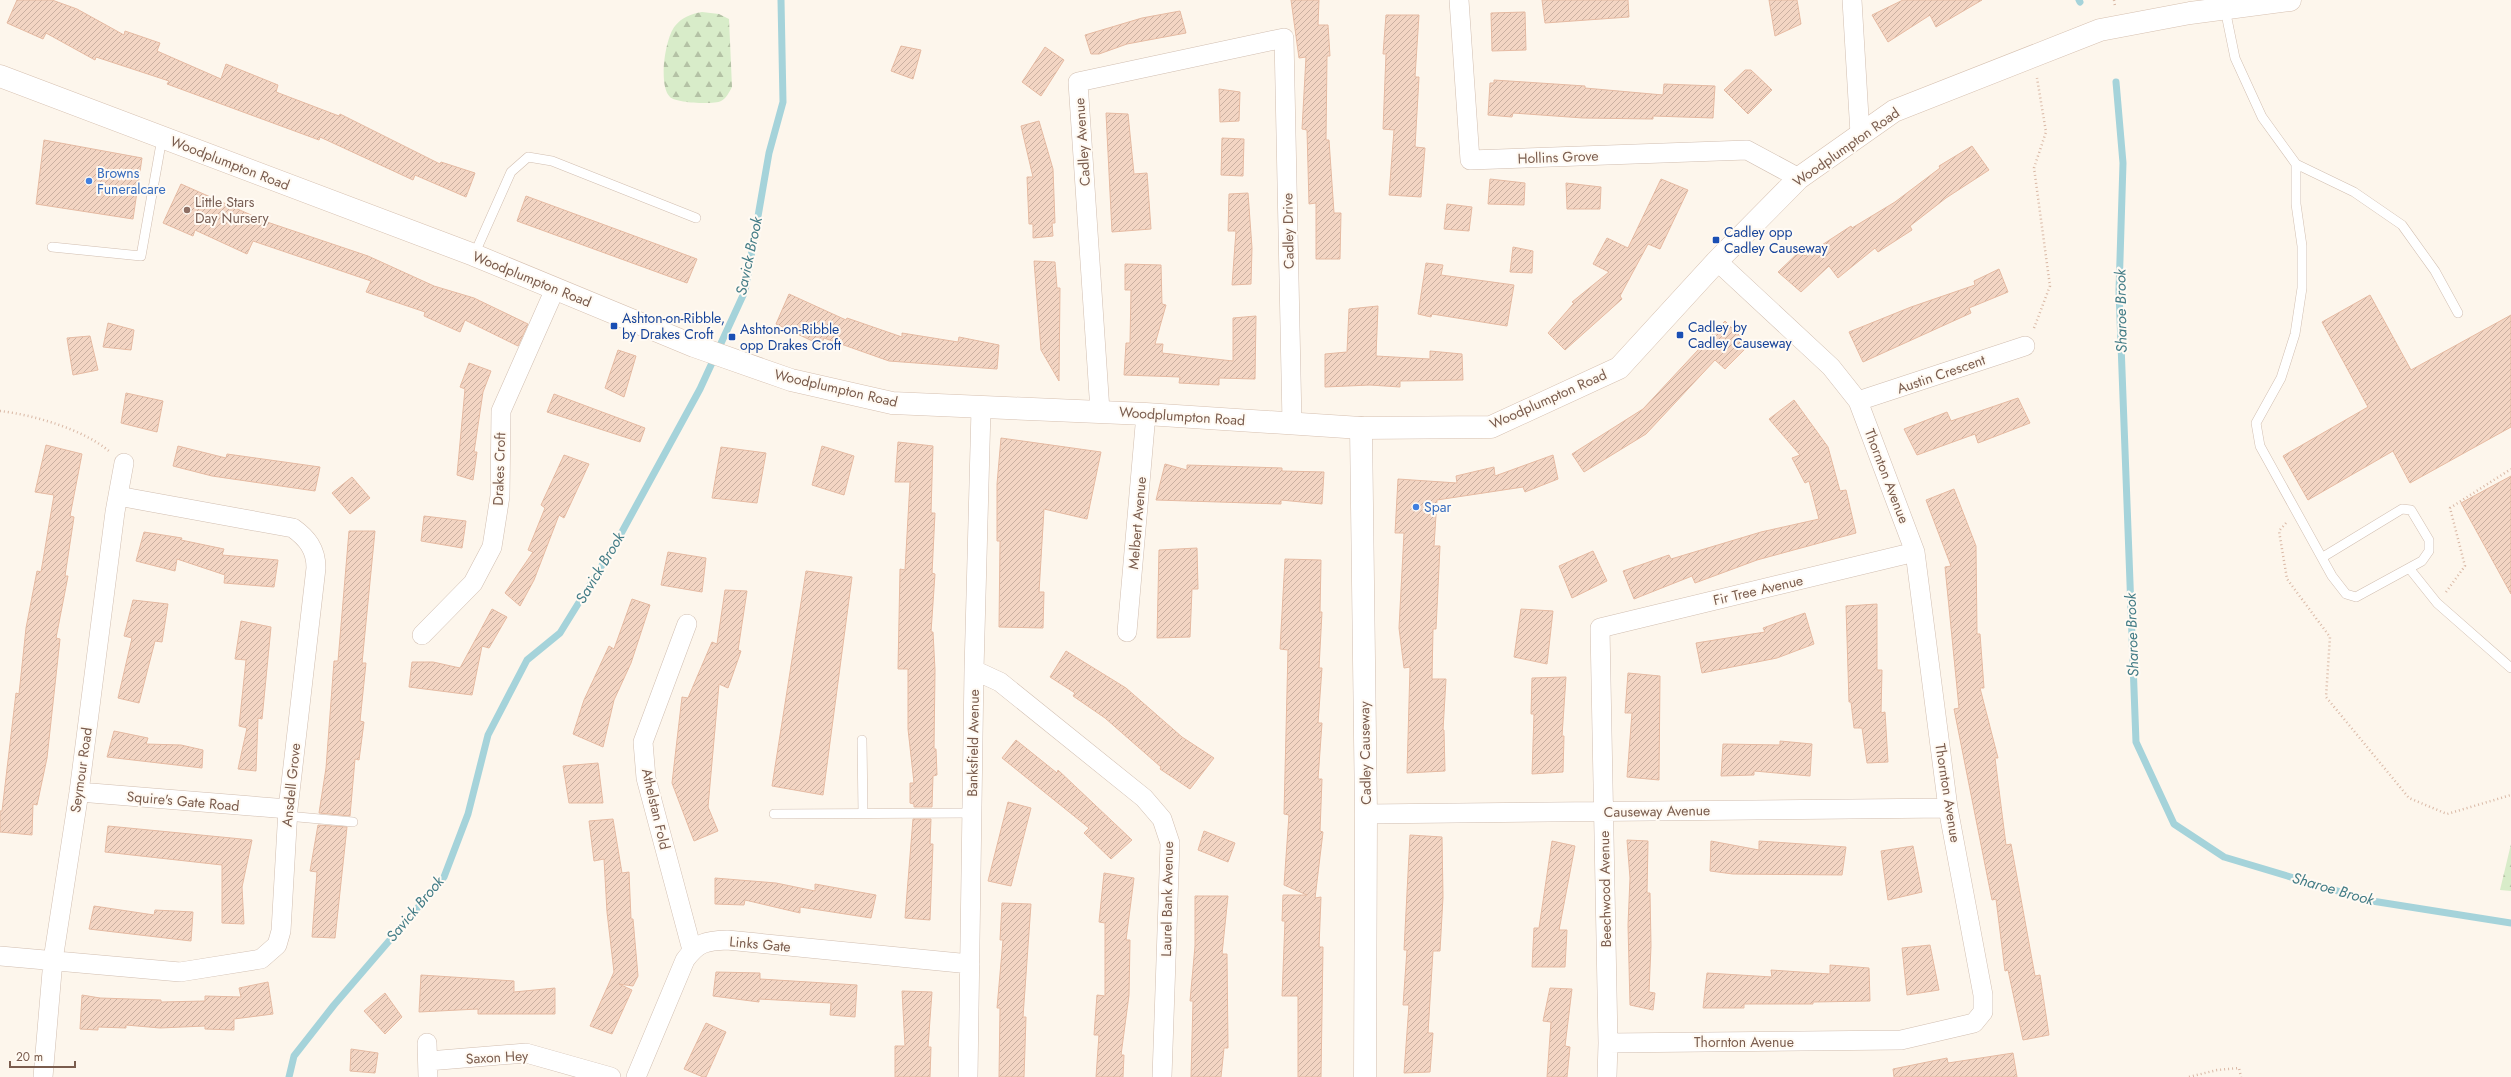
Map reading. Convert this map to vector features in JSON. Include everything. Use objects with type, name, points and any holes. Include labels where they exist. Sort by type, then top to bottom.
[{"type":"main road","name":"Woodplumpton Road","points":[[0,76],[474,256],[556,288],[694,346],[791,380],[892,403],[981,409],[1100,411],[1361,428],[1491,427],[1619,368],[1717,261],[1798,178],[1894,110],[2100,30],[2190,7],[2225,9],[2290,0]]},
{"type":"main road","name":"Cadley Causeway","points":[[1361,428],[1366,814],[1365,1077]]},
{"type":"street","name":"Hollins Grove","points":[[1459,0],[1470,160],[1747,150],[1798,178]]},
{"type":"street","points":[[1852,0],[1860,134]]},
{"type":"street","name":"Cadley Avenue","points":[[1100,411],[1078,82],[1284,38]]},
{"type":"street","name":"Cadley Drive","points":[[1284,38],[1292,423]]},
{"type":"street","name":"Thornton Avenue","points":[[1608,1042],[1901,1040],[1974,1023],[1983,1012],[1983,995],[1948,808],[1915,552],[1858,401],[1831,367],[1717,261]]},
{"type":"street","name":"Drakes Croft","points":[[422,635],[473,583],[492,547],[500,496],[501,411],[556,288]]},
{"type":"street","name":"Austin Crescent","points":[[1858,401],[2025,346]]},
{"type":"street","name":"Banksfield Avenue","points":[[968,1077],[974,670],[981,409]]},
{"type":"street","name":"Melbert Avenue","points":[[1127,632],[1146,414]]},
{"type":"street","name":"Seymour Road","points":[[43,1077],[52,960],[79,792],[118,496],[124,463]]},
{"type":"street","name":"Ansdell Grove","points":[[0,956],[180,972],[261,959],[277,945],[281,931],[287,812],[316,568],[313,549],[305,537],[292,528],[118,496]]},
{"type":"street","name":"Fir Tree Avenue","points":[[1600,628],[1915,552]]},
{"type":"street","name":"Athelstan Fold","points":[[687,624],[643,742],[646,778],[692,950]]},
{"type":"street","name":"Beechwood Avenue","points":[[1600,628],[1608,1042],[1607,1077]]},
{"type":"street","name":"Laurel Bank Avenue","points":[[974,670],[1000,682],[1144,798],[1162,819],[1170,843],[1162,1077]]},
{"type":"street","name":"Squire's Gate Road","points":[[79,792],[287,812]]},
{"type":"street","name":"Causeway Avenue","points":[[1366,814],[1948,808]]},
{"type":"street","name":"Links Gate","points":[[692,950],[707,941],[727,940],[970,964]]},
{"type":"street","points":[[636,1077],[685,960],[692,950]]},
{"type":"street","name":"Saxon Hey","points":[[428,1060],[526,1053],[611,1077]]},
{"type":"lane","points":[[2225,9],[2235,58],[2259,110],[2296,164],[2354,192],[2402,225],[2435,271],[2458,313]]},
{"type":"lane","points":[[52,247],[141,256],[162,138]]},
{"type":"lane","points":[[474,256],[511,172],[528,157],[552,162],[696,218]]},
{"type":"lane","points":[[2296,164],[2296,204],[2302,246],[2302,288],[2295,334],[2281,378],[2268,406],[2256,423],[2260,446],[2323,556],[2332,576],[2346,594],[2356,597],[2422,561],[2429,551],[2429,540],[2411,510],[2402,509],[2323,556]]},
{"type":"lane","points":[[2409,568],[2438,603],[2511,668]]},
{"type":"lane","points":[[862,740],[863,814]]},
{"type":"lane","points":[[287,812],[353,822]]},
{"type":"lane","points":[[774,814],[972,813]]},
{"type":"path","points":[[2025,346],[2036,326],[2050,286],[2034,168],[2046,132],[2034,56]]},
{"type":"path","points":[[0,411],[26,414],[97,441],[124,463]]},
{"type":"path","points":[[2438,603],[2465,566],[2450,508],[2511,469]]},
{"type":"path","points":[[2296,510],[2279,531],[2286,579],[2330,637],[2326,698],[2409,798],[2447,814],[2511,795]]},
{"type":"path","points":[[2189,1077],[2217,1070],[2239,1068],[2241,1077]]},
{"type":"green space","points":[[702,12],[719,14],[729,19],[732,87],[728,95],[721,101],[711,103],[695,103],[679,101],[670,97],[666,91],[664,83],[664,62],[668,41],[671,32],[681,20],[690,15]]},
{"type":"green space","points":[[2511,844],[2511,891],[2500,890]]},
{"type":"building","points":[[17,0],[52,0],[77,9],[124,35],[125,31],[160,43],[157,51],[221,79],[226,64],[278,85],[276,92],[339,116],[340,114],[440,164],[441,162],[475,173],[466,197],[415,175],[413,180],[320,137],[319,140],[167,84],[169,81],[96,57],[95,60],[46,33],[43,39],[7,23]]},
{"type":"building","points":[[1291,0],[1319,0],[1318,25],[1328,25],[1330,56],[1327,56],[1326,140],[1329,140],[1334,213],[1341,213],[1340,259],[1316,259],[1316,203],[1309,204],[1307,130],[1302,129],[1306,57],[1299,58]]},
{"type":"building","points":[[1542,0],[1628,0],[1629,17],[1545,23]]},
{"type":"building","points":[[1769,0],[1797,0],[1801,24],[1775,36]]},
{"type":"building","points":[[1903,0],[1982,0],[1936,27],[1930,15],[1888,42],[1872,15]]},
{"type":"building","points":[[1180,11],[1186,33],[1127,44],[1099,54],[1091,54],[1085,35],[1142,18]]},
{"type":"building","points":[[1525,12],[1526,50],[1492,51],[1491,13]]},
{"type":"building","points":[[1386,15],[1419,15],[1415,77],[1419,77],[1415,147],[1425,148],[1421,197],[1389,195],[1394,130],[1383,129],[1386,54],[1383,54]]},
{"type":"building","points":[[901,46],[921,50],[913,79],[891,71]]},
{"type":"building","points":[[1045,47],[1064,60],[1041,96],[1022,82]]},
{"type":"building","points":[[1745,70],[1751,70],[1772,90],[1748,114],[1724,90]]},
{"type":"building","points":[[1494,80],[1585,86],[1585,88],[1663,95],[1664,84],[1715,86],[1713,118],[1653,116],[1653,119],[1583,118],[1513,113],[1512,117],[1488,115],[1490,83],[1494,83]]},
{"type":"building","points":[[1219,89],[1240,92],[1239,121],[1220,122]]},
{"type":"building","points":[[1106,113],[1128,114],[1134,174],[1147,173],[1151,229],[1112,232]]},
{"type":"building","points":[[1039,121],[1053,169],[1055,223],[1052,223],[1053,236],[1033,238],[1033,224],[1029,224],[1027,177],[1033,177],[1021,126]]},
{"type":"building","points":[[1222,138],[1244,139],[1243,176],[1221,175]]},
{"type":"building","name":"Browns Funeralcare","points":[[44,140],[142,158],[133,219],[36,204]]},
{"type":"building","points":[[1972,146],[1989,170],[1946,198],[1910,226],[1912,230],[1878,252],[1875,248],[1838,278],[1829,266],[1801,292],[1778,272],[1800,251],[1805,256],[1851,226],[1852,228],[1895,202],[1940,168],[1939,166]]},
{"type":"building","points":[[1490,179],[1525,183],[1524,205],[1488,204]]},
{"type":"building","points":[[1661,179],[1688,190],[1660,249],[1648,244],[1620,296],[1622,299],[1565,350],[1548,333],[1574,303],[1572,302],[1609,272],[1593,264],[1607,238],[1628,248]]},
{"type":"building","points":[[1566,183],[1601,187],[1600,209],[1567,209]]},
{"type":"building","points":[[181,184],[267,222],[368,256],[434,286],[474,298],[528,324],[518,346],[465,320],[460,332],[424,316],[425,312],[366,292],[371,281],[253,241],[247,254],[195,230],[193,236],[163,223]]},
{"type":"building","points":[[1248,193],[1252,248],[1251,284],[1232,285],[1236,231],[1228,231],[1229,194]]},
{"type":"building","points":[[526,196],[697,259],[687,283],[517,221]]},
{"type":"building","points":[[1447,204],[1472,207],[1469,231],[1444,229]]},
{"type":"building","points":[[1513,247],[1533,251],[1532,273],[1510,272]]},
{"type":"building","points":[[1034,261],[1055,262],[1057,288],[1060,288],[1059,381],[1041,350]]},
{"type":"building","points":[[1426,263],[1443,265],[1441,275],[1514,285],[1507,326],[1432,314],[1431,317],[1418,314]]},
{"type":"building","points":[[1125,264],[1161,265],[1162,304],[1166,305],[1155,344],[1163,344],[1162,353],[1233,361],[1233,318],[1256,316],[1255,379],[1219,378],[1219,385],[1179,383],[1180,377],[1124,375],[1126,343],[1130,343],[1131,290],[1125,290]]},
{"type":"building","points":[[1999,269],[2008,292],[1969,308],[1971,313],[1863,362],[1849,332],[1911,307],[1975,285],[1974,281]]},
{"type":"building","points":[[789,294],[846,320],[847,318],[902,337],[902,333],[958,342],[959,337],[999,345],[997,369],[889,361],[824,338],[821,345],[776,324]]},
{"type":"building","points":[[2370,295],[2411,370],[2511,315],[2511,427],[2410,483],[2393,451],[2308,500],[2283,456],[2368,407],[2322,322]]},
{"type":"building","points":[[1378,306],[1376,356],[1430,359],[1430,351],[1462,354],[1463,380],[1400,381],[1400,387],[1370,385],[1325,387],[1325,354],[1347,352],[1349,309]]},
{"type":"building","points":[[1725,321],[1749,345],[1725,369],[1715,360],[1646,434],[1584,472],[1572,454],[1643,409]]},
{"type":"building","points":[[108,323],[134,330],[131,350],[103,347]]},
{"type":"building","points":[[90,336],[98,370],[73,375],[67,338]]},
{"type":"building","points":[[618,350],[636,356],[624,397],[605,388]]},
{"type":"building","points":[[469,363],[491,371],[483,392],[474,452],[477,452],[473,480],[457,475],[465,389],[460,387]]},
{"type":"building","points":[[126,393],[163,401],[157,432],[121,423]]},
{"type":"building","points":[[554,394],[645,428],[640,442],[547,412]]},
{"type":"building","points":[[2018,398],[2030,423],[1978,443],[1975,434],[1917,455],[1904,429],[1947,412],[1951,421]]},
{"type":"building","points":[[1794,400],[1828,447],[1840,491],[1846,490],[1856,533],[1757,560],[1695,583],[1692,576],[1634,599],[1623,571],[1669,555],[1671,559],[1761,532],[1819,519],[1809,481],[1805,483],[1792,458],[1800,455],[1769,419]]},
{"type":"building","points":[[1001,438],[1101,452],[1087,519],[1044,509],[1039,592],[1044,592],[1043,628],[999,627],[1000,541],[997,541],[997,484]]},
{"type":"building","points":[[898,442],[933,446],[931,513],[935,513],[932,573],[935,574],[931,632],[933,632],[935,670],[934,749],[936,749],[937,775],[933,776],[932,807],[914,807],[914,804],[910,803],[910,783],[914,783],[908,729],[908,669],[898,669],[900,569],[905,570],[910,482],[895,482]]},
{"type":"building","points":[[46,445],[82,454],[70,516],[74,517],[65,576],[68,576],[56,638],[60,639],[47,758],[37,805],[33,804],[32,835],[0,832],[0,811],[2,811],[16,693],[19,694],[26,628],[37,571],[41,572],[54,495],[35,492]]},
{"type":"building","points":[[178,446],[226,458],[227,454],[320,467],[315,491],[212,476],[173,466]]},
{"type":"building","points":[[822,446],[854,456],[844,495],[812,485]]},
{"type":"building","points":[[721,447],[766,453],[757,503],[712,498]]},
{"type":"building","points":[[564,455],[589,464],[564,518],[559,515],[534,580],[520,606],[505,593],[533,552],[528,550],[545,508],[541,505]]},
{"type":"building","points":[[1553,455],[1558,479],[1525,492],[1523,487],[1437,500],[1434,546],[1440,546],[1436,629],[1433,629],[1432,679],[1446,679],[1443,730],[1445,771],[1407,773],[1410,667],[1404,668],[1399,628],[1404,533],[1395,533],[1398,479],[1457,483],[1456,476],[1494,467],[1495,476]]},
{"type":"building","points":[[1165,464],[1187,470],[1187,465],[1282,468],[1282,471],[1324,472],[1322,504],[1281,500],[1281,504],[1156,500]]},
{"type":"building","points":[[2511,476],[2511,594],[2461,503]]},
{"type":"building","points":[[352,477],[370,498],[350,514],[332,493]]},
{"type":"building","points":[[1954,489],[1976,546],[1977,634],[1980,634],[1984,688],[1980,688],[1998,758],[1995,758],[2006,845],[2011,844],[2035,976],[2040,975],[2049,1035],[2023,1040],[2008,970],[2005,971],[1996,899],[1992,900],[1954,709],[1959,708],[1945,567],[1951,566],[1926,500]]},
{"type":"building","points":[[424,516],[466,521],[462,548],[421,541]]},
{"type":"building","points":[[349,531],[375,531],[362,663],[366,663],[360,721],[364,722],[359,760],[355,759],[350,816],[319,813],[326,768],[334,661],[338,661]]},
{"type":"building","points":[[144,532],[182,538],[181,540],[224,549],[222,555],[278,560],[274,587],[224,583],[225,575],[177,559],[175,571],[136,561]]},
{"type":"building","points":[[1197,548],[1198,589],[1192,589],[1190,637],[1157,638],[1159,550]]},
{"type":"building","points":[[1593,551],[1607,581],[1572,598],[1559,566]]},
{"type":"building","points":[[668,552],[706,558],[702,592],[661,585]]},
{"type":"building","points":[[1285,559],[1321,560],[1320,612],[1322,612],[1319,668],[1322,668],[1318,723],[1322,723],[1318,779],[1322,779],[1320,831],[1323,832],[1315,898],[1321,897],[1319,947],[1323,947],[1321,1077],[1298,1077],[1298,996],[1282,996],[1285,921],[1282,921],[1283,895],[1307,895],[1284,885],[1289,815],[1284,814],[1288,650],[1280,649]]},
{"type":"building","points":[[806,571],[852,577],[823,795],[772,786]]},
{"type":"building","points":[[725,590],[747,591],[738,650],[741,651],[728,688],[719,684],[708,807],[718,831],[694,841],[672,783],[682,697],[688,698],[712,642],[717,644]]},
{"type":"building","points":[[632,599],[650,605],[631,663],[614,700],[603,747],[573,734],[584,700],[609,646],[614,649]]},
{"type":"building","points":[[133,600],[168,604],[162,642],[155,641],[139,703],[118,698],[132,638],[124,636]]},
{"type":"building","points":[[1877,604],[1877,670],[1882,670],[1881,713],[1885,712],[1888,762],[1867,763],[1862,728],[1854,728],[1851,702],[1849,702],[1846,606]]},
{"type":"building","points":[[492,609],[507,617],[489,648],[482,646],[472,695],[409,687],[412,662],[433,662],[460,668]]},
{"type":"building","points":[[1521,609],[1553,611],[1547,664],[1514,657]]},
{"type":"building","points":[[1805,613],[1814,644],[1777,658],[1702,673],[1696,643],[1765,632],[1763,628]]},
{"type":"building","points":[[241,621],[271,627],[262,719],[258,718],[256,771],[238,769],[247,728],[239,726],[246,660],[235,659]]},
{"type":"building","points":[[1066,651],[1126,688],[1182,737],[1214,758],[1190,789],[1160,769],[1161,767],[1105,718],[1073,696],[1075,693],[1050,677]]},
{"type":"building","points":[[1628,673],[1660,676],[1659,780],[1627,777],[1632,713],[1625,713]]},
{"type":"building","points":[[1566,677],[1562,736],[1564,736],[1563,772],[1532,774],[1534,714],[1531,714],[1532,678]]},
{"type":"building","points":[[114,731],[148,738],[146,744],[181,745],[203,750],[202,768],[107,757]]},
{"type":"building","points":[[1016,740],[1057,773],[1058,770],[1132,840],[1111,859],[1084,833],[1089,828],[1002,758]]},
{"type":"building","points":[[1780,741],[1812,744],[1810,776],[1754,771],[1754,775],[1721,776],[1723,744],[1780,745]]},
{"type":"building","points":[[598,763],[603,803],[569,803],[563,766]]},
{"type":"building","points":[[1008,802],[1031,808],[1011,886],[988,881]]},
{"type":"building","points":[[613,819],[622,873],[629,872],[631,919],[633,919],[638,976],[633,986],[619,984],[632,990],[612,1034],[590,1026],[614,972],[607,912],[604,859],[594,861],[589,821]]},
{"type":"building","points":[[913,819],[931,819],[930,844],[933,844],[930,920],[905,918]]},
{"type":"building","points":[[318,825],[347,827],[335,938],[312,937],[317,872],[310,871]]},
{"type":"building","points":[[108,826],[252,840],[242,887],[244,924],[222,923],[222,865],[105,852]]},
{"type":"building","points":[[1204,831],[1235,843],[1228,862],[1198,850]]},
{"type":"building","points":[[1410,835],[1442,837],[1443,897],[1440,951],[1433,951],[1428,1033],[1433,1033],[1430,1072],[1404,1073],[1409,1005],[1403,1005],[1407,950],[1404,950]]},
{"type":"building","points":[[1627,840],[1648,841],[1647,893],[1650,893],[1651,946],[1649,992],[1655,993],[1653,1010],[1630,1005],[1628,925],[1630,878]]},
{"type":"building","points":[[1552,841],[1575,846],[1559,930],[1567,930],[1565,967],[1532,967],[1534,928],[1539,928]]},
{"type":"building","points":[[1711,841],[1759,850],[1759,841],[1846,847],[1842,875],[1733,874],[1710,871]]},
{"type":"building","points":[[1913,846],[1922,892],[1888,900],[1881,851]]},
{"type":"building","points":[[1104,873],[1134,878],[1126,940],[1130,940],[1129,995],[1121,1055],[1124,1055],[1123,1077],[1096,1077],[1099,1035],[1094,1035],[1097,995],[1105,996],[1105,923],[1099,922]]},
{"type":"building","points":[[715,878],[776,883],[815,891],[815,884],[876,895],[871,918],[800,907],[800,913],[745,900],[744,905],[715,904]]},
{"type":"building","points":[[1195,896],[1228,896],[1222,954],[1227,954],[1228,1048],[1224,1048],[1221,1077],[1191,1077],[1193,1001],[1190,1001],[1195,946]]},
{"type":"building","points":[[1002,903],[1031,904],[1023,1017],[1026,1017],[1024,1077],[999,1077],[1000,1008],[997,1008],[1003,940],[1000,940]]},
{"type":"building","points":[[94,906],[154,915],[155,910],[193,912],[191,941],[89,929]]},
{"type":"building","points":[[1930,945],[1939,990],[1907,995],[1902,948]]},
{"type":"building","points":[[1830,965],[1869,968],[1870,1001],[1813,1002],[1813,1004],[1744,1004],[1744,1008],[1703,1008],[1707,973],[1772,977],[1771,970],[1830,974]]},
{"type":"building","points":[[716,972],[760,973],[760,979],[857,985],[855,1017],[830,1015],[831,1003],[759,999],[759,1002],[713,996]]},
{"type":"building","points":[[421,975],[514,981],[514,992],[555,988],[555,1014],[478,1014],[478,1009],[419,1012]]},
{"type":"building","points":[[268,982],[273,1014],[234,1019],[234,1030],[205,1029],[205,1026],[160,1028],[126,1025],[126,1028],[98,1027],[98,1030],[80,1029],[82,995],[100,998],[161,1000],[161,1002],[205,1001],[205,996],[241,997],[239,988]]},
{"type":"building","points":[[1550,988],[1572,989],[1565,1046],[1570,1047],[1567,1077],[1547,1077],[1551,1022],[1543,1021]]},
{"type":"building","points":[[902,991],[932,992],[928,1047],[931,1047],[930,1077],[895,1077],[895,1046],[905,1046]]},
{"type":"building","points":[[385,993],[402,1017],[385,1034],[364,1011]]},
{"type":"building","points":[[706,1023],[726,1032],[706,1077],[703,1077],[684,1069]]},
{"type":"building","points":[[351,1049],[378,1053],[375,1073],[350,1071]]},
{"type":"building","points":[[2013,1053],[2017,1077],[1894,1077],[1893,1069],[1947,1058],[1948,1063]]},
{"type":"waterway","name":"Savick Brook","points":[[289,1077],[294,1056],[334,1005],[444,877],[468,814],[488,735],[527,660],[560,633],[617,541],[700,389],[745,291],[769,153],[783,102],[781,0]]},
{"type":"waterway","name":"Sharoe Brook","points":[[2116,82],[2123,163],[2119,291],[2136,742],[2174,824],[2224,857],[2324,887],[2372,901],[2511,923]]},
{"type":"place","name":"Browns Funeralcare","points":[[89,181]]},
{"type":"place","name":"Little Stars Day Nursery","points":[[187,210]]},
{"type":"place","name":"Cadley opp Cadley Causeway","points":[[1716,240]]},
{"type":"place","name":"Ashton-on-Ribble, by Drakes Croft","points":[[614,326]]},
{"type":"place","name":"Cadley by Cadley Causeway","points":[[1680,335]]},
{"type":"place","name":"Ashton-on-Ribble opp Drakes Croft","points":[[732,337]]},
{"type":"place","name":"Spar","points":[[1416,507]]}]
